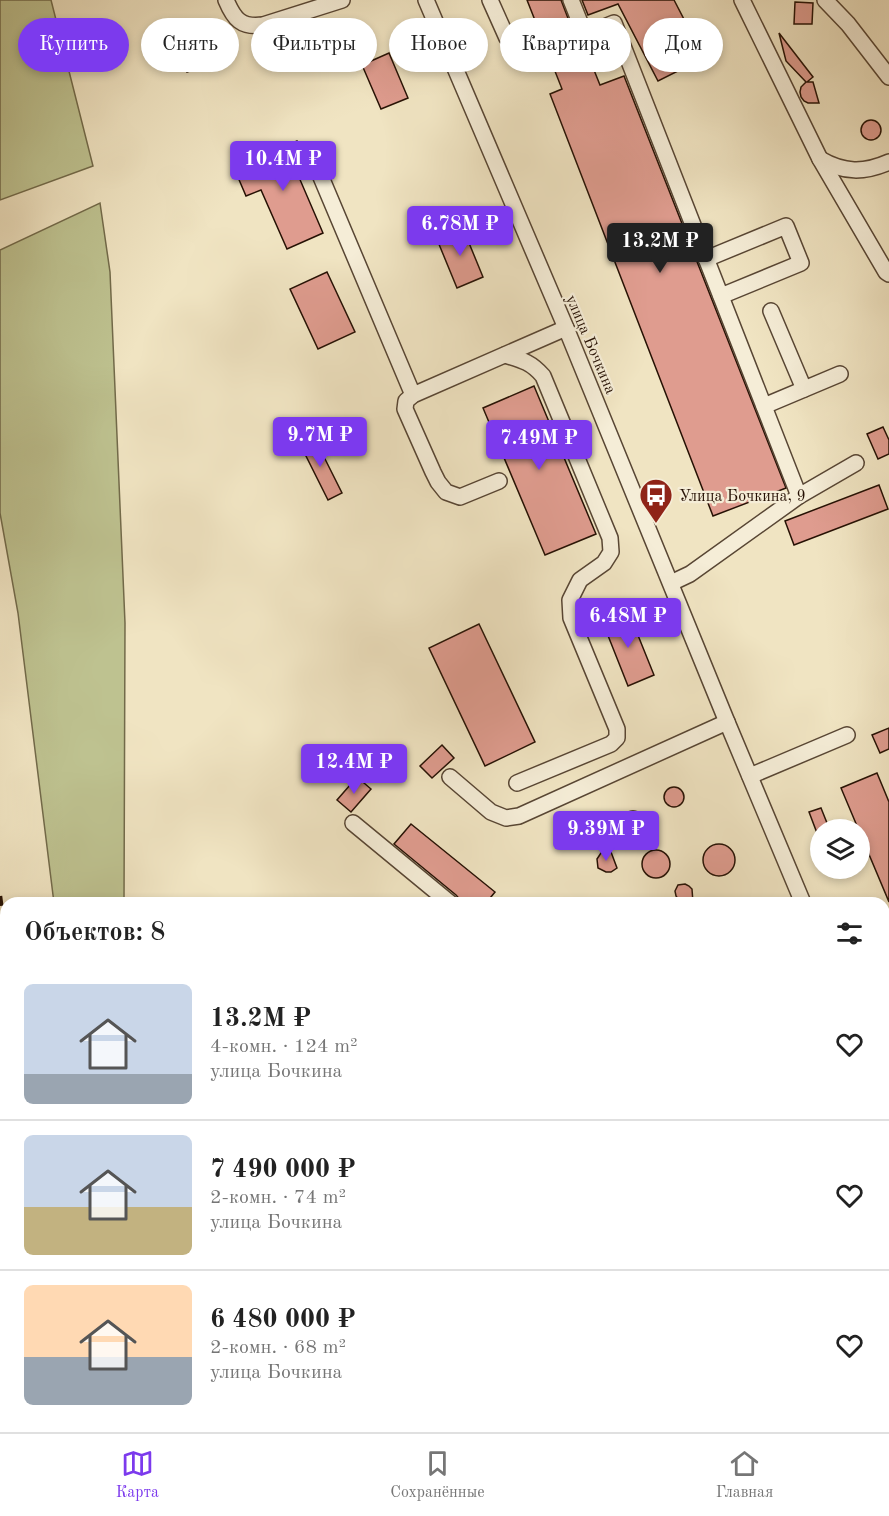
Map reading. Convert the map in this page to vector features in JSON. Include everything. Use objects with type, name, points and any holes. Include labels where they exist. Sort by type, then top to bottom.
[{"type":"street","points":[[226,0],[236,18],[250,27],[263,25],[336,1]]},
{"type":"street","name":"улица Бочкина","points":[[426,0],[566,328],[800,897]]},
{"type":"street","points":[[490,0],[500,22]]},
{"type":"street","points":[[571,0],[585,35],[614,23],[799,496]]},
{"type":"street","points":[[742,0],[820,159],[889,274]]},
{"type":"street","points":[[825,0],[848,24],[889,77]]},
{"type":"street","points":[[820,159],[830,165],[857,171],[875,168],[889,162]]},
{"type":"street","points":[[321,177],[413,395]]},
{"type":"street","points":[[706,259],[786,226],[801,263],[721,296]]},
{"type":"street","points":[[771,311],[804,389]]},
{"type":"street","points":[[499,481],[460,497],[446,492],[433,472],[405,409],[406,401],[413,395],[566,328]]},
{"type":"street","points":[[505,355],[535,366],[543,376],[610,538],[610,552],[604,563],[580,580],[570,600],[570,618],[617,729],[617,738],[611,744],[517,783]]},
{"type":"street","points":[[764,406],[840,374]]},
{"type":"street","points":[[670,583],[690,574],[799,496],[856,463]]},
{"type":"street","points":[[450,777],[490,812],[506,818],[519,816],[727,722]]},
{"type":"street","points":[[750,776],[847,735]]},
{"type":"street","points":[[353,823],[443,897]]},
{"type":"green space","points":[[0,0],[51,0],[56,18],[18,18],[18,72],[69,72],[93,166],[0,200]]},
{"type":"green space","points":[[100,203],[110,272],[125,623],[124,897],[53,897],[18,613],[0,513],[0,250]]},
{"type":"building","points":[[527,0],[561,0],[568,18],[534,18]]},
{"type":"building","points":[[582,0],[674,0],[683,18],[643,18],[643,52],[631,29],[631,18],[625,18],[618,4],[588,15]]},
{"type":"building","points":[[795,2],[813,3],[812,24],[794,24]]},
{"type":"building","points":[[779,33],[813,77],[807,82],[813,82],[819,103],[808,103],[801,97],[801,87],[806,82],[786,61]]},
{"type":"building","points":[[389,53],[389,72],[397,72],[408,98],[381,109],[365,72],[377,72],[377,58]]},
{"type":"building","points":[[555,72],[595,72],[600,85],[624,76],[786,488],[713,516],[550,94],[562,89]]},
{"type":"building","points":[[653,72],[676,72],[658,81]]},
{"type":"building","points":[[871,120],[878,123],[881,130],[878,137],[871,140],[864,137],[861,130],[864,123]]},
{"type":"building","points":[[297,141],[309,170],[298,175],[323,233],[287,249],[261,190],[246,196],[234,168]]},
{"type":"building","points":[[462,226],[483,277],[457,288],[436,237]]},
{"type":"building","points":[[327,272],[355,332],[318,349],[290,289]]},
{"type":"building","points":[[534,386],[596,534],[545,555],[483,408]]},
{"type":"building","points":[[883,427],[889,440],[889,454],[878,459],[867,434]]},
{"type":"building","points":[[313,435],[342,493],[328,500],[299,442]]},
{"type":"building","points":[[879,485],[888,509],[794,545],[785,521]]},
{"type":"building","points":[[629,613],[654,675],[628,686],[603,623]]},
{"type":"building","points":[[479,624],[535,742],[485,766],[429,648]]},
{"type":"building","points":[[889,728],[889,749],[880,753],[872,735]]},
{"type":"building","points":[[442,745],[454,758],[432,778],[420,766]]},
{"type":"building","points":[[877,773],[889,802],[889,897],[887,897],[870,857],[870,819],[854,819],[841,788]]},
{"type":"building","points":[[357,777],[371,789],[351,812],[337,800]]},
{"type":"building","points":[[674,787],[681,790],[684,797],[681,804],[674,807],[667,804],[664,797],[667,790]]},
{"type":"building","points":[[821,808],[825,819],[812,819],[809,812]]},
{"type":"building","points":[[633,811],[643,818],[644,822],[637,832],[633,833],[623,826],[622,822],[629,812]]},
{"type":"building","points":[[587,817],[595,817],[601,823],[601,831],[595,837],[587,837],[581,831],[581,823]]},
{"type":"building","points":[[411,824],[495,892],[491,897],[458,897],[394,844]]},
{"type":"building","points":[[719,844],[731,848],[735,860],[731,872],[719,876],[707,872],[703,860],[707,848]]},
{"type":"building","points":[[656,850],[666,854],[670,864],[666,874],[656,878],[646,874],[642,864],[646,854]]},
{"type":"building","points":[[611,852],[617,868],[606,872],[598,868],[597,859],[601,853]]},
{"type":"building","points":[[678,885],[689,886],[692,889],[693,897],[677,897],[675,891]]},
{"type":"place","name":"Улица Бочкина, 9","points":[[656,524]]}]
